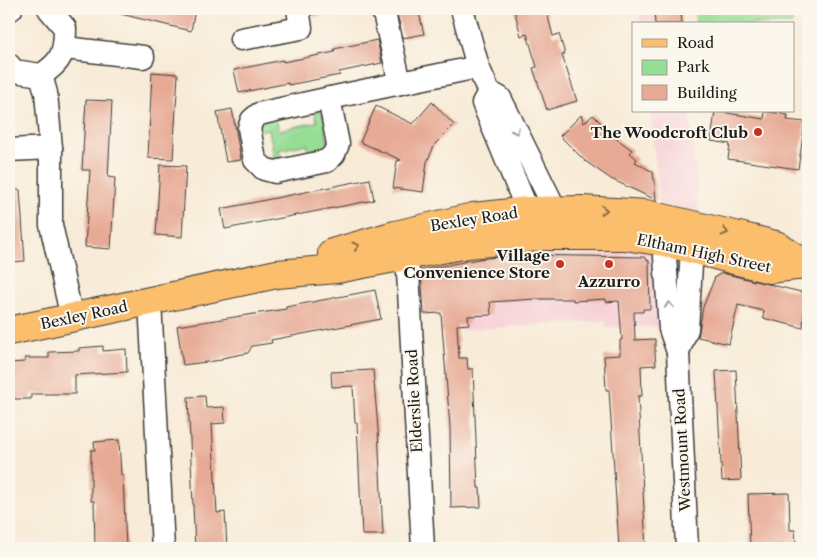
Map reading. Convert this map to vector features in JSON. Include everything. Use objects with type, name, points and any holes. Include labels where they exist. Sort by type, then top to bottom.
[{"type":"main road","name":"Bexley Road","points":[[277,274],[333,253],[395,235],[473,217],[527,210],[555,209],[646,214],[671,232]]},
{"type":"main road","name":"Eltham High Street","points":[[671,232],[692,249],[769,270],[806,266]]},
{"type":"main road","name":"Eltham High Street","points":[[542,236],[625,236],[671,232],[776,245],[806,266]]},
{"type":"main road","name":"Bexley Road","points":[[9,330],[277,274],[337,269],[407,254],[483,241],[523,240],[542,236]]},
{"type":"street","points":[[9,65],[14,71],[41,75],[54,67],[65,48],[65,28],[49,9]]},
{"type":"street","points":[[241,39],[301,28],[298,9]]},
{"type":"street","points":[[383,9],[400,83]]},
{"type":"street","points":[[462,9],[478,67],[488,92],[500,98],[555,209],[542,236],[533,224],[483,103],[488,92]]},
{"type":"street","points":[[65,48],[143,56]]},
{"type":"street","points":[[329,98],[478,67]]},
{"type":"street","points":[[41,75],[46,92],[51,148],[51,225],[72,318]]},
{"type":"street","points":[[9,150],[51,148]]},
{"type":"street","name":"Westmount Road","points":[[671,232],[670,329],[678,352],[687,548]]},
{"type":"street","name":"Westmount Road","points":[[678,352],[687,329],[692,249]]},
{"type":"street","name":"Elderslie Road","points":[[407,254],[423,548]]},
{"type":"street","points":[[150,302],[164,548]]},
{"type":"shaded area","points":[[640,9],[681,9],[682,22],[641,22]]},
{"type":"shaded area","points":[[650,112],[690,112],[699,214],[660,205]]},
{"type":"shaded area","points":[[509,248],[656,251],[663,326],[606,328],[606,321],[458,330],[456,311],[415,314],[412,262]]},
{"type":"green space","points":[[308,9],[350,9],[315,16],[309,14]]},
{"type":"green space","points":[[695,9],[791,9],[792,22],[696,22]]},
{"type":"green space","points":[[314,109],[323,114],[329,149],[310,158],[307,144],[279,150],[281,164],[264,159],[274,157],[269,129],[257,131],[259,123],[275,116],[279,130],[317,122]]},
{"type":"building","points":[[122,9],[195,9],[191,31],[121,14]]},
{"type":"building","points":[[396,9],[418,9],[424,34],[403,38]]},
{"type":"building","points":[[514,9],[546,9],[553,36],[559,34],[565,54],[562,55],[577,101],[547,110],[533,68],[537,67],[527,34],[521,36]]},
{"type":"building","points":[[654,9],[681,9],[682,22],[655,22]]},
{"type":"building","points":[[377,40],[382,63],[339,72],[340,75],[239,93],[234,70],[335,52],[334,49]]},
{"type":"building","points":[[152,72],[178,74],[173,159],[148,158]]},
{"type":"building","points":[[86,100],[112,101],[108,177],[115,178],[111,249],[85,247],[90,170],[82,170]]},
{"type":"building","points":[[432,102],[454,125],[435,144],[427,162],[423,192],[393,188],[397,161],[401,160],[360,142],[376,106],[413,124]]},
{"type":"building","points":[[232,109],[241,160],[226,162],[217,112]]},
{"type":"building","name":"The Woodcroft Club","points":[[715,112],[764,119],[765,112],[771,112],[788,115],[787,120],[805,122],[798,169],[728,159],[730,144],[711,141]]},
{"type":"building","points":[[581,115],[584,123],[593,115],[605,127],[603,129],[632,150],[630,153],[637,159],[635,162],[653,172],[656,200],[611,179],[585,161],[560,136]]},
{"type":"building","points":[[160,165],[186,166],[182,237],[156,235]]},
{"type":"building","points":[[370,179],[374,200],[225,229],[221,209]]},
{"type":"building","points":[[9,190],[20,190],[25,261],[9,262]]},
{"type":"building","points":[[516,255],[644,257],[649,261],[650,309],[643,309],[643,312],[634,312],[635,340],[655,339],[656,365],[641,366],[642,396],[638,396],[646,548],[619,548],[609,390],[606,390],[604,356],[620,355],[620,340],[622,340],[619,301],[606,302],[606,299],[573,301],[573,299],[536,299],[490,302],[491,315],[468,316],[469,324],[457,325],[459,358],[467,358],[468,369],[473,369],[478,488],[480,488],[481,507],[451,508],[450,427],[441,313],[424,314],[421,270],[479,259]]},
{"type":"building","points":[[722,273],[805,293],[803,328],[763,318],[764,311],[738,305],[729,344],[698,337],[703,307],[715,277]]},
{"type":"building","points":[[375,290],[381,319],[271,340],[272,343],[252,346],[248,353],[222,358],[222,360],[183,365],[177,326],[286,309],[286,307]]},
{"type":"building","points":[[103,346],[103,351],[126,349],[127,372],[75,375],[75,394],[31,394],[31,399],[11,399],[11,392],[9,392],[9,363],[25,362],[25,358],[49,358],[49,352],[79,351],[79,348]]},
{"type":"building","points":[[373,370],[383,535],[362,535],[357,423],[355,423],[353,386],[332,387],[331,372]]},
{"type":"building","points":[[736,370],[741,480],[722,481],[716,371]]},
{"type":"building","points":[[205,396],[206,408],[224,407],[225,423],[212,424],[217,513],[225,512],[227,548],[195,548],[188,397]]},
{"type":"building","points":[[119,440],[121,475],[123,475],[126,548],[95,548],[94,501],[91,501],[91,450],[95,450],[94,442]]},
{"type":"building","points":[[789,493],[790,530],[795,530],[796,544],[750,547],[748,494]]},
{"type":"place","name":"The Woodcroft Club","points":[[758,132]]},
{"type":"place","name":"Village Convenience Store","points":[[560,264]]},
{"type":"place","name":"Azzurro","points":[[609,264]]}]
